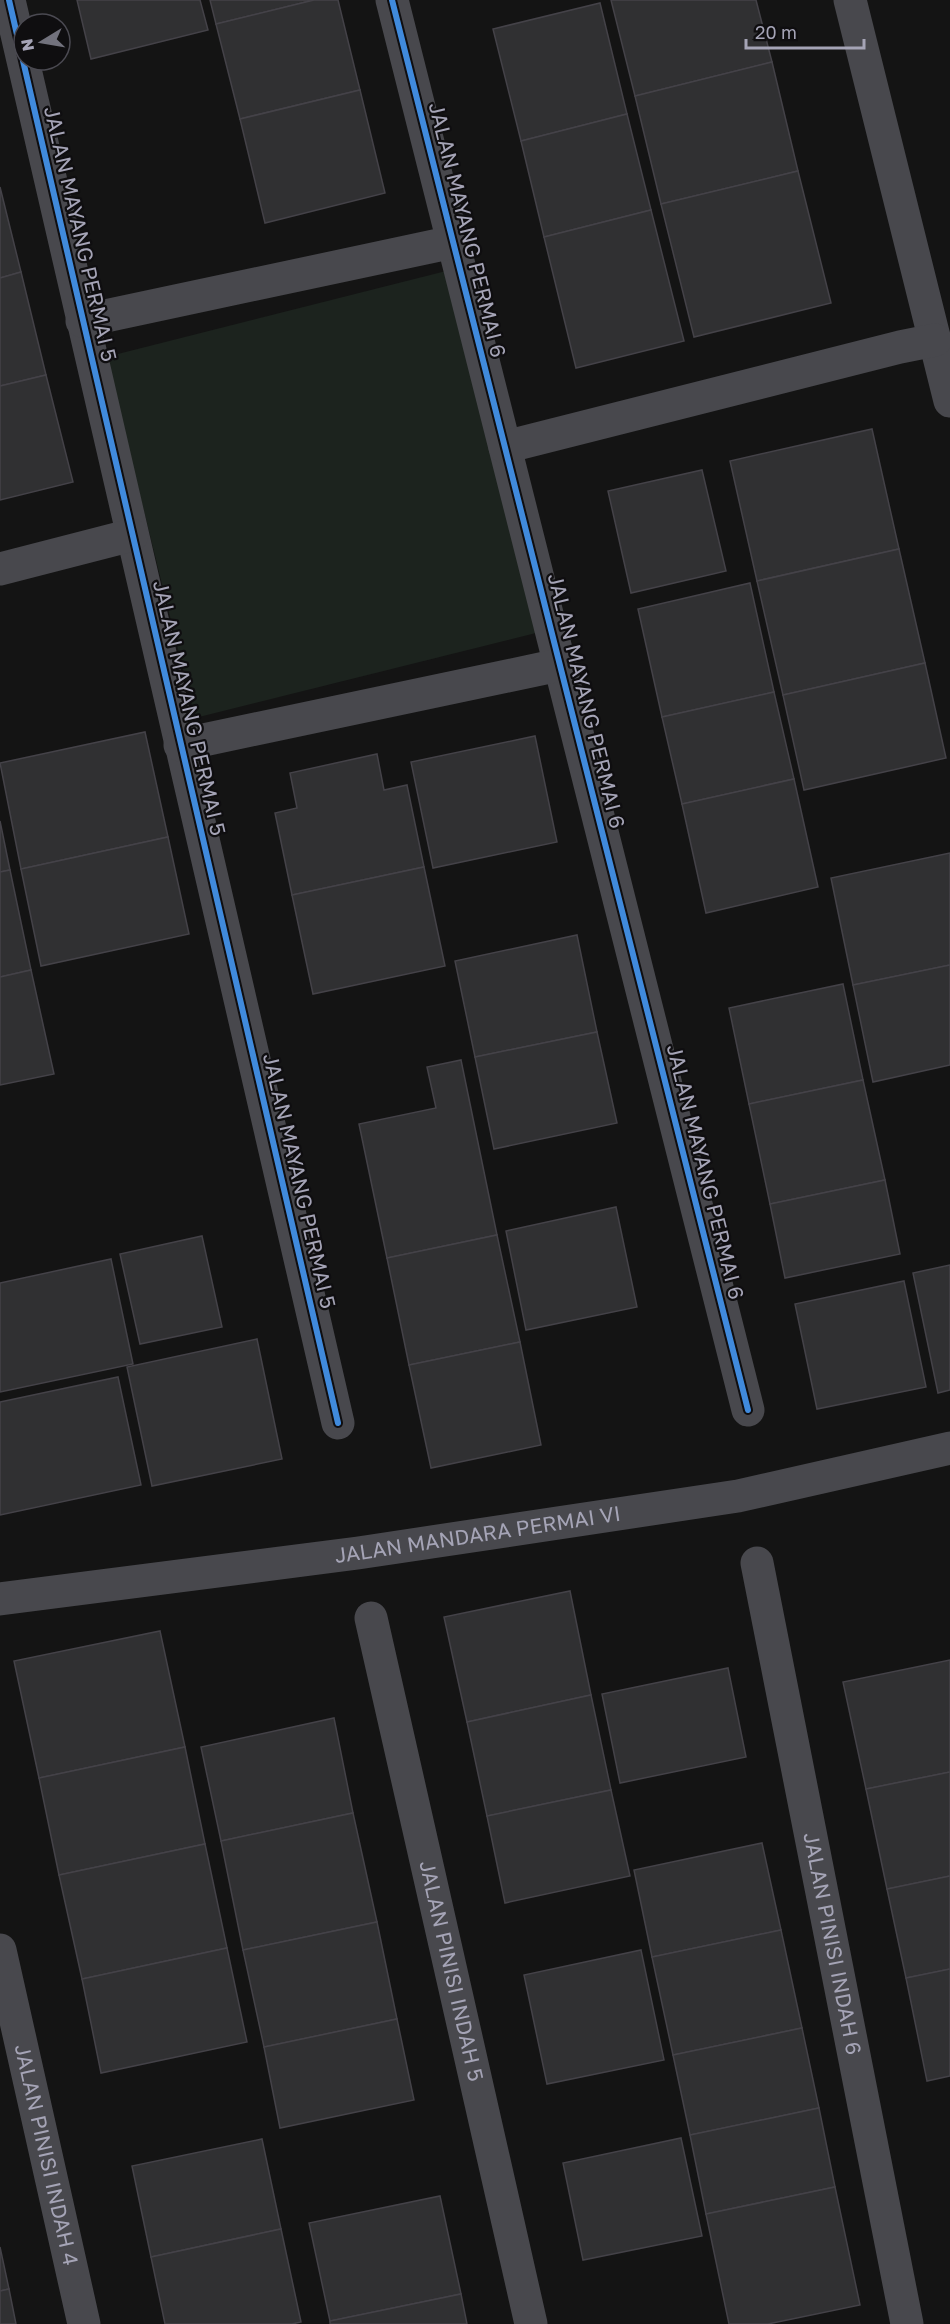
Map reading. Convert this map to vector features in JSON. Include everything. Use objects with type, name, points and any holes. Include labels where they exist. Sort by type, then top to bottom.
[{"type":"street","name":"JALAN MAYANG PERMAI 5","points":[[9,0],[338,1423]]},
{"type":"street","name":"JALAN MAYANG PERMAI 6","points":[[392,0],[748,1410]]},
{"type":"street","points":[[850,0],[950,401]]},
{"type":"street","points":[[82,321],[453,242]]},
{"type":"street","points":[[505,447],[900,347],[936,340]]},
{"type":"street","points":[[0,569],[132,535]]},
{"type":"street","points":[[180,745],[560,665]]},
{"type":"street","name":"JALAN MANDARA PERMAI VI","points":[[0,1599],[358,1553],[738,1496],[950,1448]]},
{"type":"street","name":"JALAN PINISI INDAH 6","points":[[757,1563],[907,2324]]},
{"type":"street","name":"JALAN PINISI INDAH 5","points":[[371,1618],[531,2324]]},
{"type":"street","name":"JALAN PINISI INDAH 4","points":[[0,1950],[84,2324]]},
{"type":"shaded area","points":[[454,269],[544,631],[195,718],[106,357]]},
{"type":"building","points":[[77,0],[200,0],[208,30],[91,59]]},
{"type":"building","points":[[210,0],[314,0],[216,24]]},
{"type":"building","points":[[314,0],[338,0],[360,90],[240,119],[216,24]]},
{"type":"building","points":[[611,0],[756,0],[772,62],[635,96]]},
{"type":"building","points":[[600,3],[627,114],[521,141],[493,29]]},
{"type":"building","points":[[772,62],[798,171],[661,204],[635,96]]},
{"type":"building","points":[[360,90],[385,193],[265,223],[240,119]]},
{"type":"building","points":[[627,114],[651,210],[544,237],[521,141]]},
{"type":"building","points":[[798,171],[831,303],[694,337],[661,204]]},
{"type":"building","points":[[0,187],[21,272],[0,278]]},
{"type":"building","points":[[651,210],[684,341],[576,368],[544,237]]},
{"type":"building","points":[[21,272],[46,375],[0,386],[0,278]]},
{"type":"building","points":[[46,375],[73,482],[0,500],[0,386]]},
{"type":"building","points":[[872,429],[899,549],[757,581],[730,461]]},
{"type":"building","points":[[702,470],[726,571],[631,593],[608,491]]},
{"type":"building","points":[[899,549],[925,663],[783,695],[757,581]]},
{"type":"building","points":[[750,583],[774,692],[662,717],[638,609]]},
{"type":"building","points":[[925,663],[946,758],[804,790],[783,695]]},
{"type":"building","points":[[774,692],[794,779],[682,804],[662,717]]},
{"type":"building","points":[[145,732],[168,837],[21,869],[0,763]]},
{"type":"building","points":[[535,736],[557,842],[433,868],[411,762]]},
{"type":"building","points":[[377,754],[384,790],[407,785],[424,867],[292,895],[275,813],[297,808],[290,773]]},
{"type":"building","points":[[794,779],[818,887],[706,913],[682,804]]},
{"type":"building","points":[[0,821],[10,870],[0,872]]},
{"type":"building","points":[[168,837],[189,934],[41,966],[21,869]]},
{"type":"building","points":[[950,853],[950,965],[853,985],[831,878]]},
{"type":"building","points":[[424,867],[445,966],[313,994],[292,895]]},
{"type":"building","points":[[10,870],[31,970],[0,977],[0,872]]},
{"type":"building","points":[[577,935],[597,1032],[475,1057],[455,961]]},
{"type":"building","points":[[950,965],[950,1065],[873,1082],[853,985]]},
{"type":"building","points":[[31,970],[54,1074],[0,1085],[0,977]]},
{"type":"building","points":[[843,984],[863,1080],[749,1104],[729,1008]]},
{"type":"building","points":[[597,1032],[617,1123],[494,1149],[475,1057]]},
{"type":"building","points":[[461,1060],[497,1235],[387,1258],[359,1124],[436,1108],[427,1067]]},
{"type":"building","points":[[863,1080],[885,1180],[770,1204],[749,1104]]},
{"type":"building","points":[[885,1180],[900,1254],[785,1278],[770,1204]]},
{"type":"building","points":[[616,1207],[637,1307],[526,1330],[506,1231]]},
{"type":"building","points":[[497,1235],[520,1342],[409,1365],[387,1258]]},
{"type":"building","points":[[202,1236],[222,1327],[140,1344],[120,1254]]},
{"type":"building","points":[[111,1259],[133,1364],[0,1392],[0,1283]]},
{"type":"building","points":[[950,1265],[950,1390],[938,1393],[913,1273]]},
{"type":"building","points":[[904,1281],[926,1387],[817,1409],[795,1304]]},
{"type":"building","points":[[257,1339],[282,1459],[152,1486],[127,1367]]},
{"type":"building","points":[[520,1342],[541,1445],[431,1468],[409,1365]]},
{"type":"building","points":[[118,1377],[141,1485],[0,1515],[0,1402]]},
{"type":"building","points":[[570,1591],[591,1695],[467,1722],[444,1617]]},
{"type":"building","points":[[160,1631],[185,1747],[39,1778],[14,1661]]},
{"type":"building","points":[[950,1660],[950,1772],[866,1789],[843,1682]]},
{"type":"building","points":[[728,1668],[746,1757],[620,1783],[602,1694]]},
{"type":"building","points":[[591,1695],[611,1790],[487,1816],[467,1722]]},
{"type":"building","points":[[334,1718],[353,1813],[221,1841],[201,1747]]},
{"type":"building","points":[[185,1747],[205,1844],[59,1875],[39,1778]]},
{"type":"building","points":[[950,1772],[950,1876],[887,1889],[866,1789]]},
{"type":"building","points":[[611,1790],[630,1876],[505,1903],[487,1816]]},
{"type":"building","points":[[353,1813],[377,1922],[243,1950],[221,1841]]},
{"type":"building","points":[[762,1843],[781,1930],[652,1957],[634,1870]]},
{"type":"building","points":[[205,1844],[227,1948],[82,1979],[59,1875]]},
{"type":"building","points":[[950,1876],[950,1969],[906,1978],[887,1889]]},
{"type":"building","points":[[377,1922],[397,2019],[264,2047],[243,1950]]},
{"type":"building","points":[[781,1930],[802,2028],[673,2055],[652,1957]]},
{"type":"building","points":[[227,1948],[247,2042],[101,2073],[82,1979]]},
{"type":"building","points":[[641,1950],[664,2060],[547,2084],[524,1975]]},
{"type":"building","points":[[950,1969],[950,2076],[927,2081],[906,1978]]},
{"type":"building","points":[[397,2019],[414,2100],[280,2128],[264,2047]]},
{"type":"building","points":[[802,2028],[819,2108],[690,2135],[673,2055]]},
{"type":"building","points":[[819,2108],[835,2187],[706,2214],[690,2135]]},
{"type":"building","points":[[681,2138],[702,2236],[583,2260],[563,2163]]},
{"type":"building","points":[[262,2139],[281,2229],[151,2257],[132,2166]]},
{"type":"building","points":[[835,2187],[860,2305],[768,2324],[729,2324],[706,2214]]},
{"type":"building","points":[[440,2196],[461,2294],[330,2321],[309,2223]]},
{"type":"building","points":[[281,2229],[301,2322],[292,2324],[165,2324],[151,2257]]},
{"type":"building","points":[[0,2247],[9,2289],[0,2291]]},
{"type":"building","points":[[9,2289],[16,2324],[0,2324],[0,2291]]},
{"type":"building","points":[[461,2294],[467,2324],[330,2324],[330,2321]]},
{"type":"cycle path","points":[[9,0],[338,1423]]},
{"type":"cycle path","points":[[392,0],[748,1410]]}]
